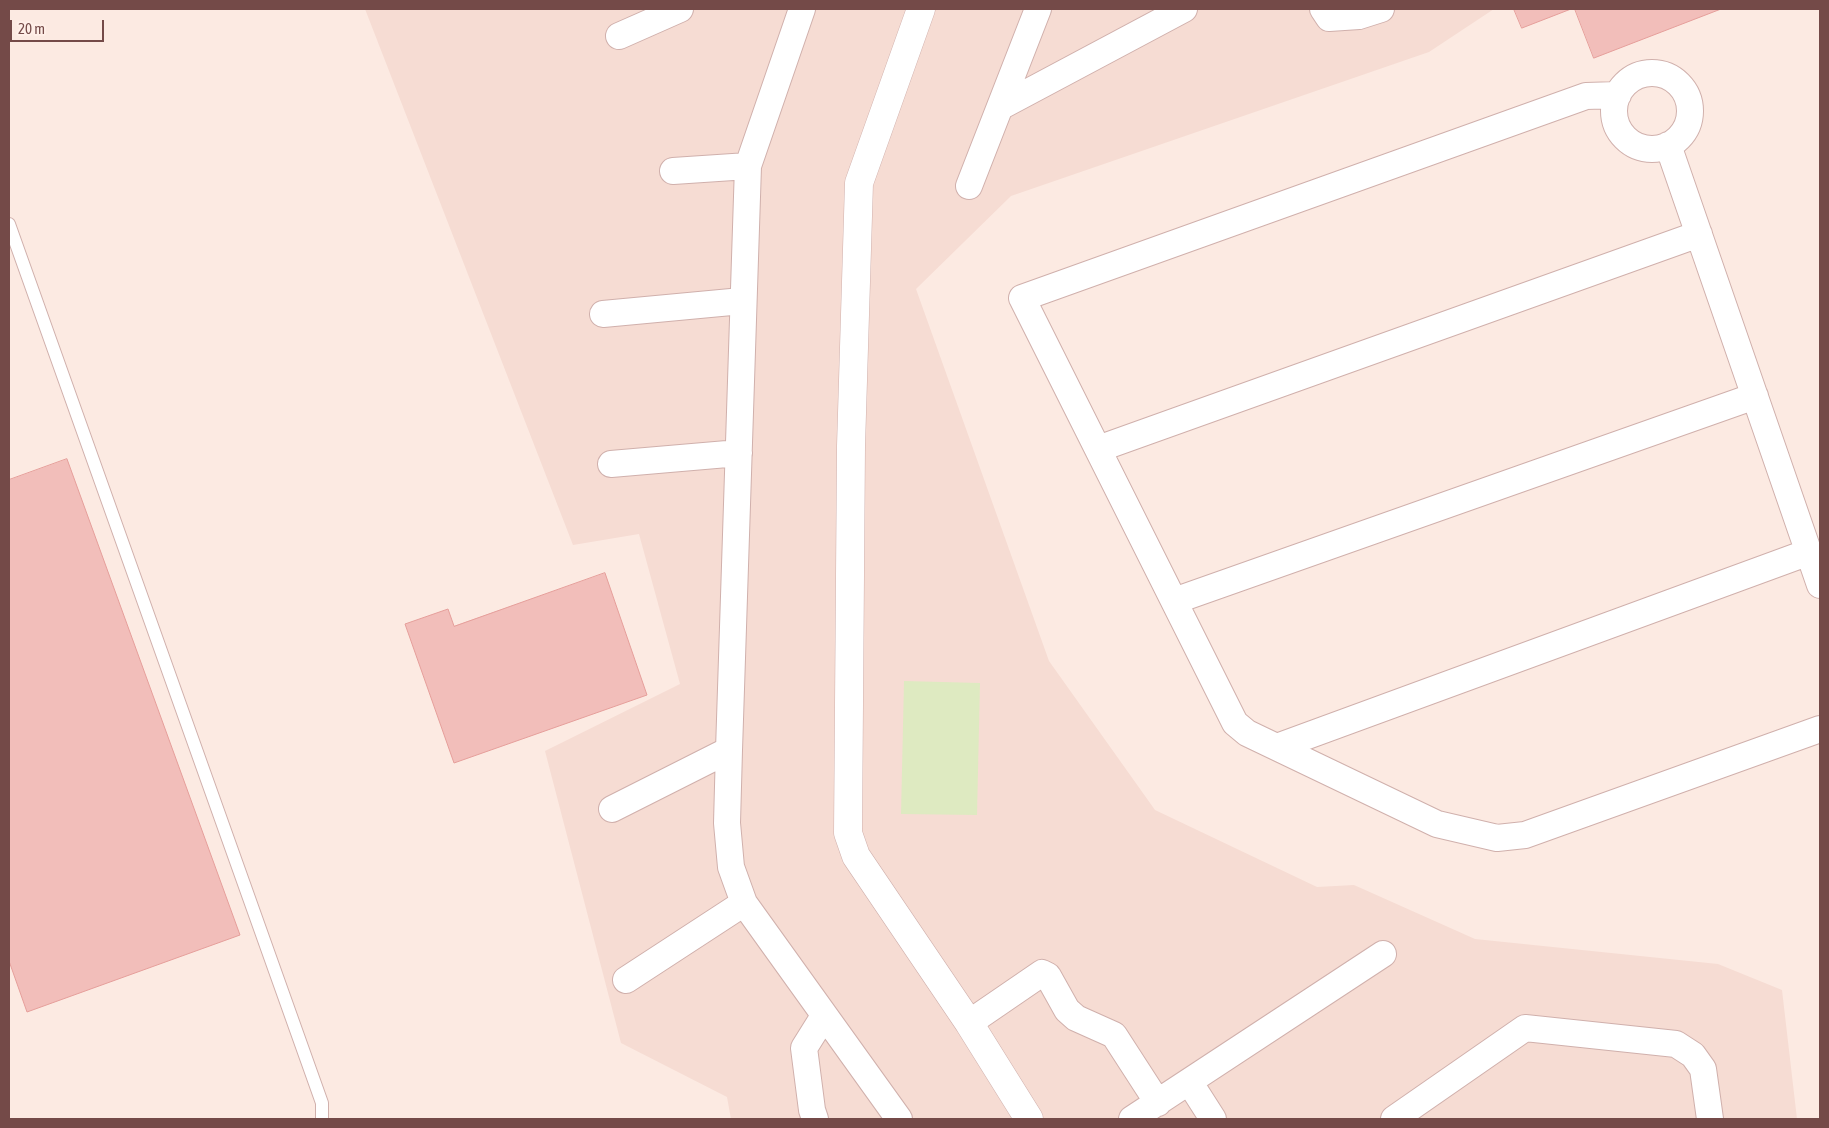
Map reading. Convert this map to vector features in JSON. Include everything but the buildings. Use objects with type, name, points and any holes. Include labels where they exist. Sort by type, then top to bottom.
[{"type":"street","points":[[619,36],[680,9]]},
{"type":"street","points":[[802,9],[748,166],[742,301],[729,750],[728,823],[731,867],[744,903],[899,1119]]},
{"type":"street","points":[[921,9],[859,183],[851,446],[848,833],[856,856],[969,1022],[1029,1119]]},
{"type":"street","points":[[969,186],[1038,9]]},
{"type":"street","points":[[1000,107],[1184,9]]},
{"type":"street","points":[[1323,9],[1330,18],[1359,16],[1381,9]]},
{"type":"street","points":[[1647,74],[1660,74],[1672,79],[1681,86],[1688,97],[1690,109],[1689,122],[1684,133],[1668,145],[1652,149],[1639,147],[1628,141],[1620,131],[1615,120],[1614,107],[1618,95],[1625,85],[1635,78],[1647,74]]},
{"type":"street","points":[[1618,95],[1586,96],[1022,298],[1236,723],[1247,732],[1438,824],[1497,838],[1524,835],[1820,730]]},
{"type":"street","points":[[1668,145],[1820,586]]},
{"type":"street","points":[[673,171],[748,166]]},
{"type":"street","points":[[1098,449],[1699,234]]},
{"type":"street","points":[[603,314],[742,301]]},
{"type":"street","points":[[1174,601],[1755,396]]},
{"type":"street","points":[[611,464],[739,454]]},
{"type":"street","points":[[1277,747],[1808,552]]},
{"type":"street","points":[[612,809],[729,750]]},
{"type":"street","points":[[626,980],[744,903]]},
{"type":"street","points":[[1132,1119],[1190,1083],[1383,954]]},
{"type":"street","points":[[969,1022],[1042,973],[1048,976],[1068,1010],[1076,1018],[1114,1035],[1158,1103]]},
{"type":"street","points":[[815,1119],[812,1110],[804,1048],[824,1016]]},
{"type":"street","points":[[1394,1119],[1525,1028],[1676,1044],[1693,1055],[1703,1069],[1710,1119]]},
{"type":"street","points":[[1190,1083],[1213,1119]]},
{"type":"lane","points":[[9,224],[319,1093],[322,1103],[322,1119]]},
{"type":"shaded area","points":[[365,9],[1494,9],[1429,52],[1011,196],[916,289],[1049,661],[1155,810],[1317,887],[1354,885],[1475,939],[1718,964],[1782,990],[1797,1119],[731,1119],[727,1097],[621,1043],[545,751],[680,684],[639,534],[573,545]]},
{"type":"green space","points":[[904,681],[980,683],[977,815],[901,814]]}]
